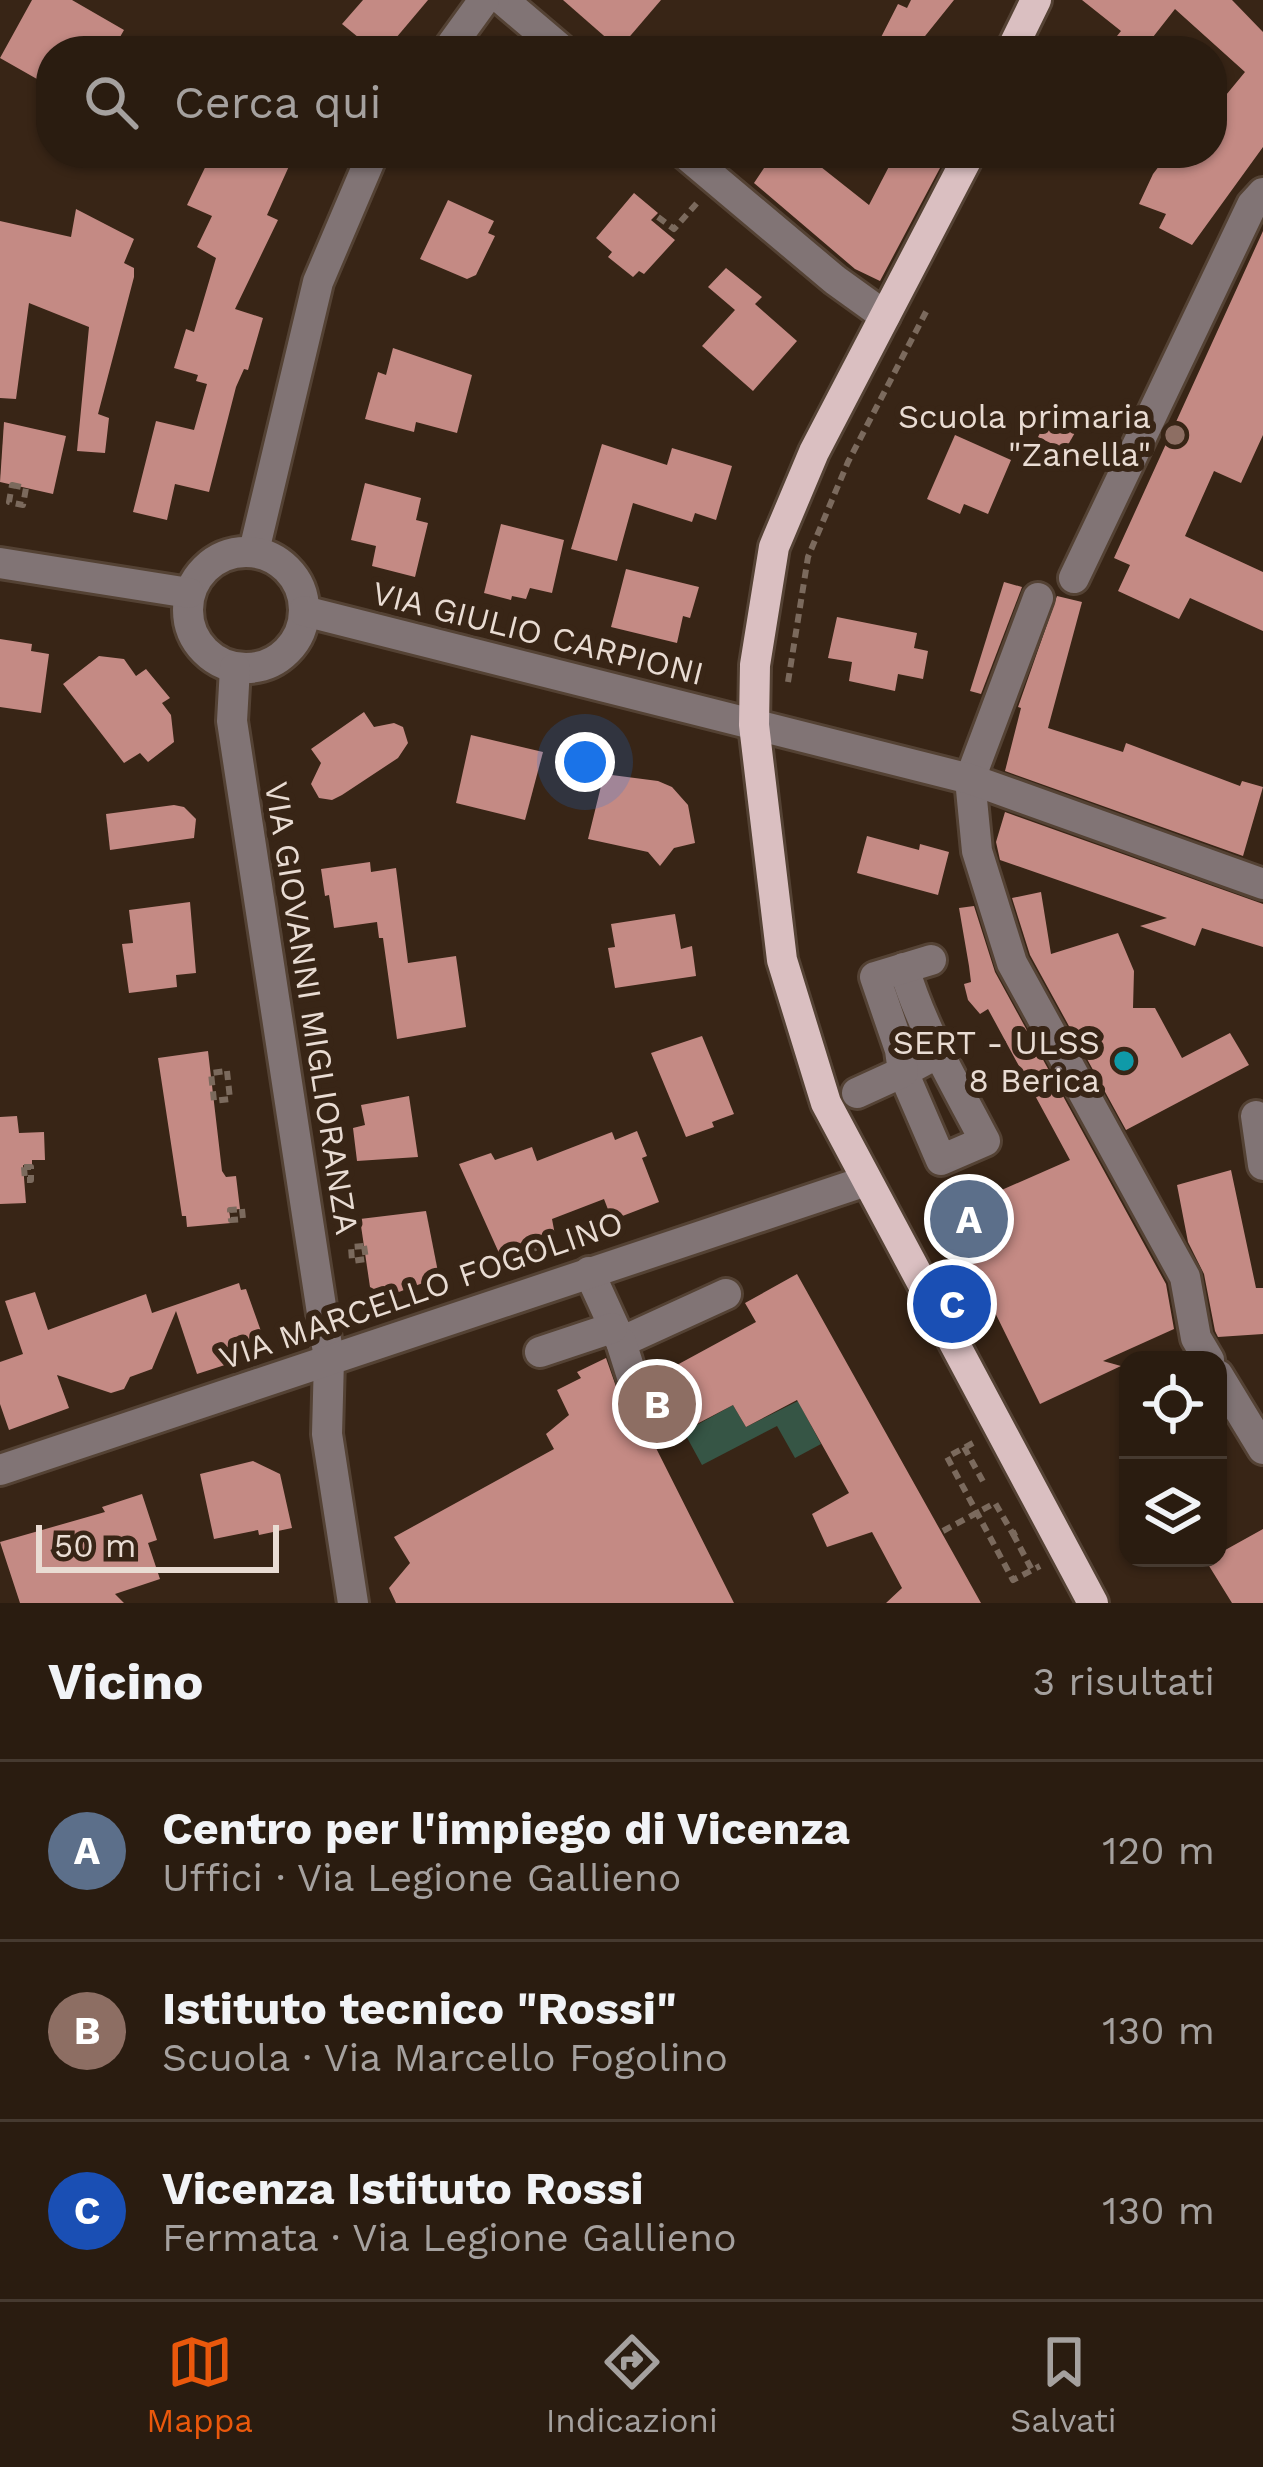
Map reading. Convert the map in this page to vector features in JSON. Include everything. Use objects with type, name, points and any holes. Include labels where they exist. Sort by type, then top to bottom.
[{"type":"main road","points":[[1018,36],[1036,0]]},
{"type":"main road","points":[[962,168],[814,452],[774,547],[755,664],[754,725],[782,960],[826,1103],[1093,1603]]},
{"type":"street","points":[[458,36],[484,0]]},
{"type":"street","points":[[503,0],[545,36]]},
{"type":"street","points":[[254,551],[318,282],[367,168]]},
{"type":"street","points":[[702,168],[884,316]]},
{"type":"street","points":[[1074,578],[1257,199]]},
{"type":"street","points":[[237,551],[254,551],[285,565],[302,594],[304,611],[300,629],[277,660],[257,668],[235,668],[200,647],[190,630],[189,593],[208,565],[237,551]]},
{"type":"street","points":[[0,563],[189,593]]},
{"type":"street","points":[[1038,598],[970,778],[976,851],[1012,963],[1185,1277],[1196,1338],[1204,1351]]},
{"type":"street","name":"VIA GIULIO CARPIONI","points":[[304,611],[970,778],[1262,880]]},
{"type":"street","name":"VIA GIOVANNI MIGLIORANZA","points":[[235,668],[232,721],[329,1359],[328,1434],[353,1603]]},
{"type":"street","points":[[917,964],[911,992],[940,1052],[985,1141],[941,1160],[903,1072],[875,977],[917,964]]},
{"type":"street","points":[[857,1093],[940,1052]]},
{"type":"street","points":[[1256,1116],[1263,1166]]},
{"type":"street","name":"VIA MARCELLO FOGOLINO","points":[[0,1470],[866,1181]]},
{"type":"street","points":[[590,1272],[640,1402]]},
{"type":"street","points":[[540,1352],[616,1335],[726,1294]]},
{"type":"street","points":[[1227,1390],[1263,1448]]},
{"type":"path","points":[[658,217],[674,229],[677,225]]},
{"type":"path","points":[[787,687],[808,557],[848,462],[936,293]]},
{"type":"path","points":[[227,1071],[230,1099],[214,1101],[211,1073],[227,1071]]},
{"type":"path","points":[[969,1445],[995,1503],[1036,1568],[1013,1580],[947,1457],[969,1445]]},
{"type":"path","points":[[943,1532],[995,1503]]},
{"type":"green space","points":[[798,1401],[821,1444],[795,1458],[777,1426],[702,1465],[684,1432],[733,1405],[746,1427]]},
{"type":"building","points":[[32,0],[72,0],[124,30],[121,36],[36,36],[36,78],[0,58]]},
{"type":"building","points":[[363,0],[428,0],[398,36],[357,36],[342,24]]},
{"type":"building","points":[[563,0],[661,0],[630,36],[604,36]]},
{"type":"building","points":[[911,0],[954,0],[925,36],[882,36],[898,4],[907,8]]},
{"type":"building","points":[[1082,0],[1232,0],[1263,32],[1263,147],[1192,245],[1159,228],[1166,214],[1139,204],[1158,168],[1227,168],[1227,94],[1245,72],[1227,56],[1227,36],[1205,36],[1175,9],[1154,36],[1117,36],[1121,31]]},
{"type":"building","points":[[205,168],[288,168],[267,215],[278,220],[235,309],[263,318],[248,370],[244,369],[236,387],[209,492],[175,484],[167,520],[133,512],[156,421],[194,430],[207,384],[196,381],[198,375],[174,368],[186,329],[194,332],[216,258],[197,247],[212,216],[187,205]]},
{"type":"building","points":[[764,168],[822,168],[869,205],[888,168],[940,168],[880,281],[855,269],[754,183]]},
{"type":"building","points":[[634,193],[658,213],[651,220],[675,240],[644,274],[639,271],[633,277],[608,257],[612,252],[596,238]]},
{"type":"building","points":[[448,200],[494,221],[488,233],[495,236],[476,275],[467,279],[420,259]]},
{"type":"building","points":[[76,209],[134,239],[124,263],[134,268],[134,277],[98,414],[109,418],[105,453],[77,451],[89,327],[29,303],[16,399],[0,398],[0,221],[71,237]]},
{"type":"building","points":[[1263,231],[1263,435],[1241,483],[1214,471],[1185,536],[1263,572],[1263,631],[1190,598],[1179,619],[1118,591],[1130,565],[1114,558]]},
{"type":"building","points":[[726,268],[762,297],[755,304],[797,341],[753,391],[702,346],[735,310],[708,287]]},
{"type":"building","points":[[393,348],[472,375],[457,433],[416,422],[414,432],[365,419],[378,372],[386,375]]},
{"type":"building","points":[[1052,409],[1080,424],[1065,450],[1038,437]]},
{"type":"building","points":[[4,422],[66,436],[53,494],[0,482]]},
{"type":"building","points":[[955,435],[1011,460],[988,514],[964,504],[960,514],[927,499]]},
{"type":"building","points":[[602,444],[667,465],[672,448],[732,466],[716,520],[695,513],[692,522],[633,503],[617,561],[571,549]]},
{"type":"building","points":[[365,483],[421,498],[416,520],[428,523],[415,577],[372,566],[376,546],[351,540]]},
{"type":"building","points":[[501,524],[564,540],[552,593],[530,588],[526,599],[512,596],[511,600],[484,593]]},
{"type":"building","points":[[626,569],[699,587],[690,618],[683,616],[677,643],[611,627]]},
{"type":"building","points":[[1004,582],[1022,587],[981,694],[970,691]]},
{"type":"building","points":[[1057,596],[1082,602],[1048,728],[1123,752],[1126,743],[1240,786],[1242,781],[1263,787],[1243,856],[1005,771],[1018,707]]},
{"type":"building","points":[[837,617],[917,633],[914,648],[928,651],[923,679],[898,674],[895,691],[849,681],[852,662],[828,658]]},
{"type":"building","points":[[0,639],[32,644],[31,651],[49,654],[41,713],[0,707]]},
{"type":"building","points":[[99,656],[124,659],[136,676],[146,669],[170,698],[162,703],[171,715],[174,742],[148,762],[140,753],[124,763],[63,684]]},
{"type":"building","points":[[364,712],[374,727],[394,723],[403,727],[408,743],[398,758],[342,795],[332,800],[319,798],[311,784],[321,763],[311,749]]},
{"type":"building","points":[[471,735],[543,752],[525,820],[456,803]]},
{"type":"building","points":[[604,774],[672,787],[688,805],[695,843],[674,848],[660,866],[648,852],[588,839]]},
{"type":"building","points":[[184,807],[196,819],[194,838],[110,850],[106,814]]},
{"type":"building","points":[[1005,812],[1263,904],[1263,947],[1202,928],[1195,946],[1140,926],[1167,918],[1000,860],[996,842]]},
{"type":"building","points":[[867,836],[919,850],[920,844],[949,852],[938,895],[857,873]]},
{"type":"building","points":[[370,862],[371,872],[396,868],[408,963],[456,956],[466,1027],[397,1039],[377,922],[334,928],[329,895],[325,896],[321,869]]},
{"type":"building","points":[[1041,892],[1051,954],[1118,933],[1134,971],[1133,1008],[1155,1008],[1182,1058],[1230,1033],[1249,1065],[1126,1130],[1030,955],[1012,898]]},
{"type":"building","points":[[190,902],[196,973],[176,975],[177,987],[129,993],[122,944],[133,943],[129,910]]},
{"type":"building","points":[[974,906],[995,972],[1166,1284],[1174,1329],[1119,1351],[1103,1361],[1119,1367],[1040,1404],[944,1209],[993,1186],[997,1192],[1070,1160],[988,1009],[980,1014],[968,1000],[964,984],[971,982],[959,908]]},
{"type":"building","points":[[675,914],[681,949],[692,946],[696,976],[615,988],[608,948],[615,947],[611,924]]},
{"type":"building","points":[[702,1036],[734,1114],[686,1137],[651,1053]]},
{"type":"building","points":[[208,1051],[222,1171],[226,1177],[236,1176],[240,1209],[229,1210],[231,1223],[187,1227],[158,1058]]},
{"type":"building","points":[[409,1096],[418,1157],[357,1161],[353,1128],[365,1125],[361,1105]]},
{"type":"building","points":[[17,1116],[19,1133],[44,1132],[45,1160],[32,1160],[32,1167],[23,1165],[26,1203],[0,1204],[0,1117]]},
{"type":"building","points":[[637,1131],[659,1202],[612,1220],[604,1199],[552,1219],[555,1235],[499,1253],[459,1164],[491,1153],[495,1160],[532,1147],[537,1161],[612,1132],[615,1140]]},
{"type":"building","points":[[1231,1170],[1256,1288],[1263,1288],[1263,1334],[1218,1337],[1204,1274],[1188,1242],[1177,1185]]},
{"type":"building","points":[[426,1211],[439,1277],[388,1296],[370,1287],[360,1219]]},
{"type":"building","points":[[797,1274],[981,1603],[886,1603],[902,1588],[872,1532],[827,1547],[812,1514],[849,1493],[797,1400],[746,1427],[733,1405],[655,1446],[734,1603],[396,1603],[389,1588],[410,1563],[394,1537],[554,1449],[546,1434],[569,1415],[557,1390],[581,1378],[577,1372],[606,1358],[626,1415],[635,1421],[647,1420],[659,1405],[653,1378],[756,1322],[745,1303]]},
{"type":"building","points":[[239,1283],[241,1290],[246,1289],[268,1351],[197,1374],[176,1311],[152,1369],[130,1377],[124,1389],[111,1393],[57,1375],[69,1408],[9,1430],[0,1404],[0,1362],[23,1354],[5,1301],[35,1292],[48,1330],[146,1294],[152,1313]]},
{"type":"building","points":[[253,1461],[280,1474],[292,1528],[214,1539],[200,1474]]},
{"type":"building","points":[[142,1494],[157,1540],[148,1543],[160,1579],[115,1594],[124,1603],[20,1603],[0,1542],[105,1512],[102,1507]]},
{"type":"building","points":[[1263,1529],[1263,1603],[1232,1603],[1210,1567],[1227,1567],[1227,1549]]},
{"type":"place","name":"Scuola primaria \"Zanella\"","points":[[1175,435]]},
{"type":"place","name":"SERT - ULSS 8 Berica","points":[[1124,1061]]},
{"type":"place","name":"Centro per l'impiego di Vicenza","points":[[969,1219]]},
{"type":"place","name":"Vicenza Istituto Rossi","points":[[952,1304]]},
{"type":"place","name":"Istituto tecnico \"Rossi\"","points":[[657,1404]]}]
